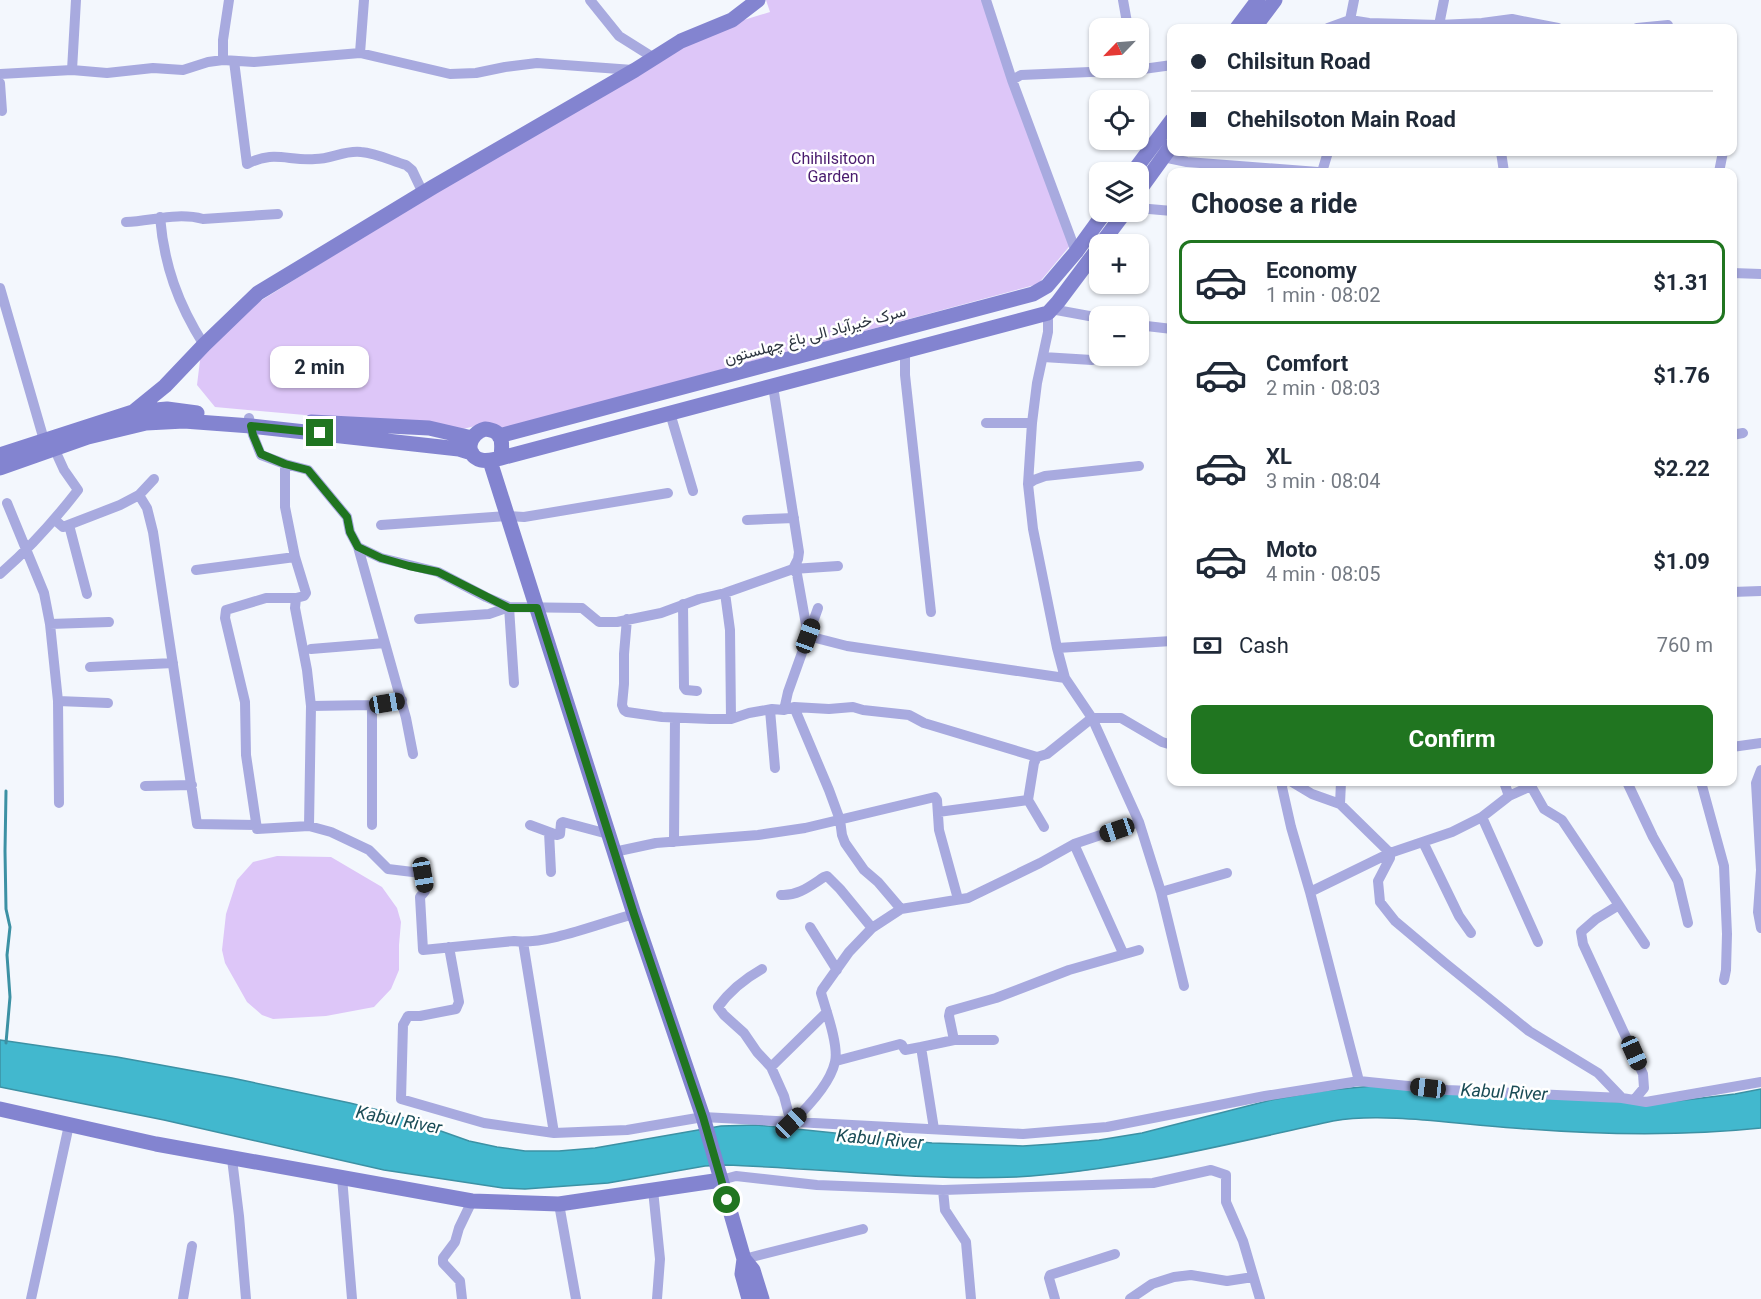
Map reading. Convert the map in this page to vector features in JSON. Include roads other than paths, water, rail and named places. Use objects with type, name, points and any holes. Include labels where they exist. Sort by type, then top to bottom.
[{"type":"main road","points":[[133,412],[165,386],[258,293],[681,41],[732,20],[758,0]]},
{"type":"main road","points":[[1240,24],[1258,0]]},
{"type":"main road","points":[[1257,24],[1275,0]]},
{"type":"main road","points":[[1140,162],[1167,127]]},
{"type":"main road","points":[[1149,176],[1167,151]]},
{"type":"main road","name":"سرک خیرآباد الی باغ چهلستون","points":[[499,436],[1033,294],[1047,286],[1098,222]]},
{"type":"main road","points":[[1108,234],[1117,222]]},
{"type":"main road","points":[[472,445],[479,460],[495,460],[1049,311],[1059,302],[1089,260]]},
{"type":"main road","points":[[165,386],[167,409]]},
{"type":"main road","points":[[0,468],[49,444],[133,412],[167,409],[250,422],[459,448],[472,445]]},
{"type":"main road","points":[[0,455],[146,423],[250,422]]},
{"type":"main road","points":[[472,445],[479,430],[490,429],[499,436],[502,446],[495,460],[507,516],[634,914],[704,1121],[744,1259],[753,1270],[762,1299]]},
{"type":"main road","points":[[0,1109],[232,1159],[472,1201],[559,1204],[653,1190],[719,1174]]},
{"type":"main road","points":[[744,1259],[742,1274],[749,1299]]},
{"type":"street","points":[[72,70],[76,0]]},
{"type":"street","points":[[229,0],[223,40],[229,61],[247,165],[260,158],[283,156],[316,159],[362,152],[406,165],[412,170],[423,193]]},
{"type":"street","points":[[360,54],[364,0]]},
{"type":"street","points":[[590,0],[620,36],[654,58]]},
{"type":"street","points":[[986,0],[1012,80],[1076,252]]},
{"type":"street","points":[[1123,0],[1126,18]]},
{"type":"street","points":[[1354,0],[1350,24],[1404,24]]},
{"type":"street","points":[[1439,24],[1444,0]]},
{"type":"street","points":[[1491,24],[1512,19],[1538,24]]},
{"type":"street","points":[[0,75],[72,70],[107,73],[153,68],[183,70],[208,62],[254,62],[360,54],[392,59],[450,74],[476,73],[505,66],[537,63],[634,70]]},
{"type":"street","points":[[1149,67],[1167,65]]},
{"type":"street","points":[[1012,80],[1021,75],[1089,71]]},
{"type":"street","points":[[0,83],[2,111]]},
{"type":"street","points":[[1176,156],[1187,162],[1267,168]]},
{"type":"street","points":[[1149,209],[1167,211]]},
{"type":"street","points":[[126,222],[191,216],[203,219],[278,214]]},
{"type":"street","points":[[160,218],[172,284],[188,320],[204,345]]},
{"type":"street","points":[[1737,273],[1761,274]]},
{"type":"street","points":[[0,288],[49,444],[78,490],[55,520],[26,551],[0,574]]},
{"type":"street","points":[[1089,316],[1049,311],[1048,333],[1032,423],[1028,484],[1033,529],[1065,678],[1092,718],[1139,822],[1161,892],[1184,986]]},
{"type":"street","points":[[1149,326],[1167,328]]},
{"type":"street","points":[[905,351],[905,375],[931,612]]},
{"type":"street","points":[[1043,357],[1089,360]]},
{"type":"street","points":[[773,386],[799,552],[793,569]]},
{"type":"street","points":[[670,413],[693,490]]},
{"type":"street","points":[[250,422],[261,454],[308,470],[347,517],[350,532],[358,547],[402,700],[413,754]]},
{"type":"street","points":[[986,423],[1032,423]]},
{"type":"street","points":[[285,464],[285,507],[295,557],[306,592],[304,596],[296,598],[266,598],[226,610],[225,618],[245,702],[246,754],[257,830],[309,826],[331,832],[369,850],[388,869],[422,873],[425,891],[420,897],[421,947],[423,950],[543,940],[634,914]]},
{"type":"street","points":[[1028,484],[1045,476],[1139,466]]},
{"type":"street","points":[[55,520],[63,527],[120,504],[139,495],[154,479]]},
{"type":"street","points":[[381,525],[507,516],[524,517],[668,493]]},
{"type":"street","points":[[139,495],[147,507],[153,532],[198,825],[256,825]]},
{"type":"street","points":[[7,503],[44,593],[50,624],[58,701],[59,803]]},
{"type":"street","points":[[747,520],[794,518]]},
{"type":"street","points":[[69,525],[87,594]]},
{"type":"street","points":[[358,547],[381,558],[438,572],[509,608]]},
{"type":"street","points":[[196,570],[295,557]]},
{"type":"street","points":[[419,619],[489,614],[509,608],[582,608],[599,622],[617,622],[661,613],[699,598],[725,593],[793,569],[838,566]]},
{"type":"street","points":[[793,569],[797,574],[808,636]]},
{"type":"street","points":[[1737,592],[1761,591]]},
{"type":"street","points":[[725,593],[730,630],[731,718]]},
{"type":"street","points":[[296,598],[295,608],[307,670],[311,706],[309,826]]},
{"type":"street","points":[[683,604],[684,687],[686,690],[697,691]]},
{"type":"street","points":[[509,608],[514,683]]},
{"type":"street","points":[[818,608],[788,692],[789,708],[840,820],[842,835],[853,855],[901,909]]},
{"type":"street","points":[[627,619],[622,705],[627,712],[675,718],[731,718],[749,712],[789,708],[853,707],[909,715],[924,723],[1037,757],[1047,754],[1092,718],[1121,718],[1167,744]]},
{"type":"street","points":[[50,624],[109,622]]},
{"type":"street","points":[[808,636],[847,646],[1065,678]]},
{"type":"street","points":[[1057,648],[1167,641]]},
{"type":"street","points":[[311,649],[385,643]]},
{"type":"street","points":[[90,667],[173,663]]},
{"type":"street","points":[[311,706],[372,705],[402,700]]},
{"type":"street","points":[[58,701],[108,703]]},
{"type":"street","points":[[372,705],[372,825]]},
{"type":"street","points":[[770,710],[775,768]]},
{"type":"street","points":[[674,843],[675,718]]},
{"type":"street","points":[[1737,746],[1761,743]]},
{"type":"street","points":[[1037,757],[1028,800],[1044,827]]},
{"type":"street","points":[[1761,770],[1756,783],[1761,870],[1758,912],[1761,928]]},
{"type":"street","points":[[145,786],[192,785]]},
{"type":"street","points":[[1282,786],[1359,1081]]},
{"type":"street","points":[[1303,786],[1312,794],[1341,804],[1390,853],[1390,858],[1378,882],[1380,902],[1395,921],[1529,1031],[1598,1073],[1622,1098]]},
{"type":"street","points":[[1341,786],[1341,804]]},
{"type":"street","points":[[1505,786],[1509,796]]},
{"type":"street","points":[[1310,892],[1390,853],[1452,831],[1482,817],[1509,796],[1528,786]]},
{"type":"street","points":[[1533,786],[1544,809],[1563,820],[1645,944]]},
{"type":"street","points":[[1629,786],[1653,837],[1678,881],[1688,923]]},
{"type":"street","points":[[1702,786],[1724,866],[1726,970],[1724,980]]},
{"type":"street","points":[[614,852],[656,843],[674,843],[805,828],[935,797],[939,830],[958,899]]},
{"type":"street","points":[[938,812],[1028,800]]},
{"type":"street","points":[[1482,817],[1538,942]]},
{"type":"street","points":[[530,825],[559,835],[563,822],[609,834]]},
{"type":"street","points":[[791,1123],[829,1078],[836,1061],[834,1040],[821,993],[849,952],[872,928],[901,909],[968,898],[1074,844],[1139,822]]},
{"type":"street","points":[[549,832],[551,872]]},
{"type":"street","points":[[1423,842],[1459,916],[1472,933]]},
{"type":"street","points":[[1074,844],[1123,953]]},
{"type":"street","points":[[1161,892],[1227,873]]},
{"type":"street","points":[[781,895],[791,896],[827,876],[872,928]]},
{"type":"street","points":[[1619,904],[1581,932],[1583,944],[1643,1074],[1644,1088],[1634,1100]]},
{"type":"street","points":[[810,927],[837,970]]},
{"type":"street","points":[[524,942],[554,1133]]},
{"type":"street","points":[[449,947],[459,1002],[456,1009],[408,1016],[404,1020],[401,1099],[484,1123],[554,1133],[627,1130],[704,1121],[1023,1134],[1107,1127],[1265,1096],[1359,1081],[1447,1090],[1622,1098],[1646,1102],[1761,1082]]},
{"type":"street","points":[[954,1040],[950,1011],[996,998],[1069,970],[1139,950]]},
{"type":"street","points":[[762,969],[731,992],[718,1006],[724,1015],[744,1033],[771,1067],[784,1096],[791,1123]]},
{"type":"street","points":[[771,1067],[827,1012]]},
{"type":"street","points":[[836,1061],[900,1044],[905,1050],[954,1040],[994,1040]]},
{"type":"street","points":[[921,1047],[934,1129]]},
{"type":"street","points":[[31,1299],[69,1125]]},
{"type":"street","points":[[232,1159],[246,1299]]},
{"type":"street","points":[[719,1174],[817,1185],[943,1190],[1153,1183],[1211,1170],[1226,1175],[1226,1202],[1243,1241],[1260,1299]]},
{"type":"street","points":[[342,1177],[352,1299]]},
{"type":"street","points":[[653,1190],[660,1259],[657,1299]]},
{"type":"street","points":[[943,1190],[945,1210],[966,1242],[971,1299]]},
{"type":"street","points":[[462,1299],[460,1281],[443,1263],[442,1258],[455,1242],[472,1201]]},
{"type":"street","points":[[559,1204],[576,1299]]},
{"type":"street","points":[[744,1259],[863,1229]]},
{"type":"street","points":[[183,1299],[192,1246]]},
{"type":"street","points":[[1055,1299],[1050,1275],[1115,1254]]},
{"type":"street","points":[[1130,1299],[1152,1284],[1174,1277],[1191,1275],[1227,1281],[1253,1277]]},
{"type":"water","name":"Kabul River","points":[[0,1040],[117,1057],[232,1078],[350,1103],[390,1113],[469,1141],[525,1151],[595,1148],[721,1126],[756,1125],[932,1143],[1023,1146],[1053,1144],[1142,1133],[1271,1100],[1320,1091],[1372,1086],[1652,1104],[1761,1089],[1761,1128],[1674,1133],[1616,1133],[1557,1131],[1412,1119],[1356,1118],[1136,1163],[1056,1174],[979,1178],[725,1165],[705,1166],[608,1183],[525,1189],[503,1188],[384,1170],[164,1120],[0,1087]]},
{"type":"waterway","points":[[6,791],[6,909],[10,927],[7,955],[10,997],[6,1043]]},
{"type":"park label","name":"Chihilsitoon Garden","points":[[833,167]]}]
